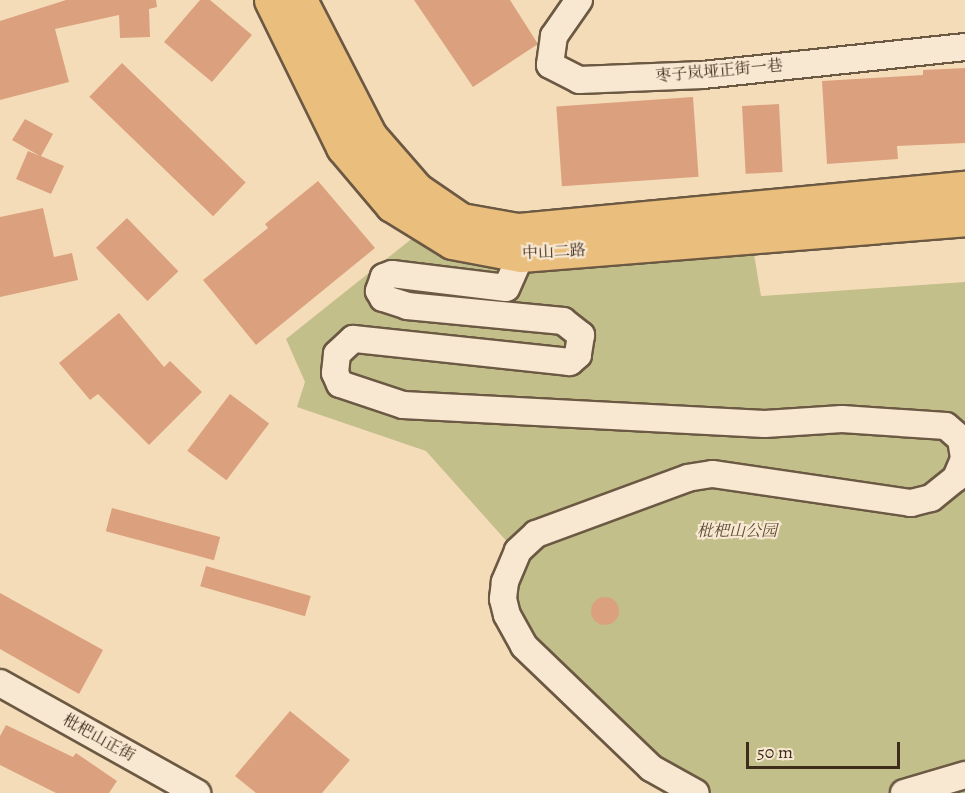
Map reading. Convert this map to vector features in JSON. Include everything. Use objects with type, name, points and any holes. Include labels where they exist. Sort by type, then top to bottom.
[{"type":"main road","name":"中山二路","points":[[271,0],[343,147],[393,205],[452,242],[521,255],[965,219]]},
{"type":"main road","name":"中山二路","points":[[300,0],[370,136],[417,190],[461,220],[517,230],[965,188]]},
{"type":"street","name":"枣子岚垭正街一巷","points":[[579,0],[554,36],[550,65],[579,80],[702,75],[965,46]]},
{"type":"street","points":[[521,255],[506,288],[392,274],[384,277],[380,291],[383,298],[407,306],[563,321],[581,335],[578,355],[570,362],[353,339],[337,354],[335,373],[340,384],[403,405],[765,424],[842,419],[946,426],[961,439],[964,459],[956,478],[944,490],[911,503],[712,474],[688,478],[536,534],[518,551],[505,582],[503,599],[507,615],[524,646],[651,768],[696,793]]},
{"type":"street","name":"枇杷山正街","points":[[0,683],[197,793]]},
{"type":"street","points":[[904,793],[965,775]]},
{"type":"green space","name":"枇杷山公园","points":[[414,237],[753,248],[761,296],[965,282],[965,793],[671,793],[514,649],[510,545],[426,451],[297,407],[305,382],[286,339]]},
{"type":"building","points":[[66,0],[156,0],[157,7],[149,9],[150,37],[120,38],[119,15],[55,29],[69,82],[0,100],[0,21]]},
{"type":"building","points":[[200,0],[210,0],[252,35],[212,82],[164,42]]},
{"type":"building","points":[[414,0],[510,0],[538,44],[473,87]]},
{"type":"building","points":[[122,63],[246,182],[213,216],[89,97]]},
{"type":"building","points":[[965,68],[965,143],[897,146],[898,159],[827,164],[822,81],[923,75],[923,70]]},
{"type":"building","points":[[693,97],[699,177],[562,186],[556,107]]},
{"type":"building","points":[[779,104],[783,172],[746,174],[742,106]]},
{"type":"building","points":[[25,119],[53,134],[41,156],[64,166],[51,194],[16,179],[28,151],[40,156],[12,140]]},
{"type":"building","points":[[318,181],[375,248],[256,345],[203,280],[268,228],[265,224]]},
{"type":"building","points":[[43,208],[54,257],[72,253],[78,280],[0,297],[0,217]]},
{"type":"building","points":[[127,218],[178,271],[147,301],[96,248]]},
{"type":"building","points":[[119,313],[164,367],[170,361],[202,392],[149,445],[98,394],[90,400],[59,363]]},
{"type":"building","points":[[230,394],[269,423],[226,480],[187,451]]},
{"type":"building","points":[[112,508],[220,537],[214,560],[106,531]]},
{"type":"building","points":[[206,566],[311,596],[305,616],[200,586]]},
{"type":"building","points":[[0,593],[103,650],[79,694],[0,649]]},
{"type":"building","points":[[605,597],[615,601],[619,611],[615,621],[605,625],[595,621],[591,611],[595,601]]},
{"type":"building","points":[[290,711],[350,760],[322,793],[256,793],[235,776]]},
{"type":"building","points":[[6,725],[73,757],[76,753],[117,781],[109,793],[56,793],[0,765],[0,736]]}]
